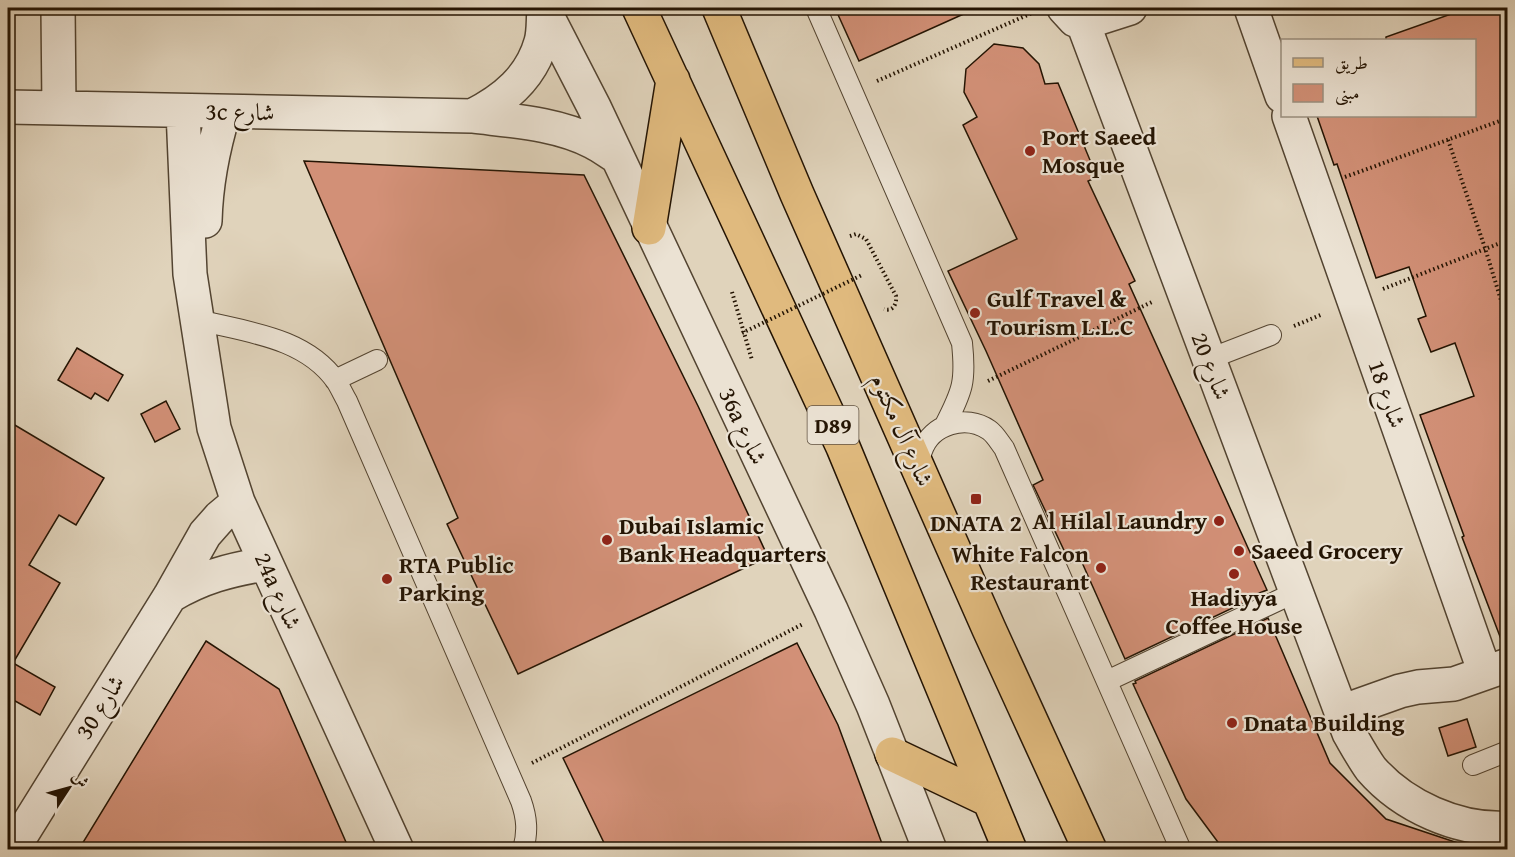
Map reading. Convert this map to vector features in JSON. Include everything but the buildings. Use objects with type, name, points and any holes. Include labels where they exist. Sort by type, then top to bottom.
[{"type":"main road","name":"D89","points":[[639,8],[843,447],[1010,849]]},
{"type":"main road","name":"شارع آل مكتوم","points":[[719,8],[797,194],[989,629],[1090,849]]},
{"type":"main road","points":[[741,8],[746,69]]},
{"type":"main road","points":[[649,228],[673,80]]},
{"type":"main road","points":[[892,754],[989,800]]},
{"type":"street","points":[[58,8],[59,108]]},
{"type":"street","points":[[472,116],[495,104],[516,87],[531,66],[541,41],[544,8]]},
{"type":"street","name":"36a شارع","points":[[544,8],[831,610],[930,849]]},
{"type":"street","points":[[1060,14],[1130,8]]},
{"type":"street","points":[[1251,8],[1281,93]]},
{"type":"street","name":"شارع 20","points":[[1060,14],[1182,288],[1345,722],[1371,768],[1398,794],[1430,813],[1466,824],[1508,828]]},
{"type":"street","name":"3c شارع","points":[[8,107],[472,116],[537,124],[565,131],[591,141],[617,157]]},
{"type":"street","name":"24a شارع","points":[[183,111],[190,274],[214,429],[238,502],[265,564],[397,849]]},
{"type":"street","name":"24a شارع","points":[[198,320],[206,275],[207,181],[224,112]]},
{"type":"street","name":"شارع 18","points":[[1289,117],[1354,301],[1496,669]]},
{"type":"street","name":"شارع 30","points":[[12,849],[170,596],[206,534],[220,517],[238,502]]},
{"type":"street","points":[[170,596],[208,576],[265,564]]},
{"type":"street","points":[[1345,722],[1424,704],[1454,684],[1496,669]]},
{"type":"lane","points":[[816,8],[962,342],[965,368],[961,393],[945,425]]},
{"type":"lane","points":[[198,320],[276,340],[299,349],[319,363],[335,380],[347,401],[510,774],[526,816],[527,833],[524,849]]},
{"type":"lane","points":[[1209,360],[1271,335]]},
{"type":"lane","points":[[335,380],[377,360]]},
{"type":"lane","points":[[920,470],[921,451],[931,435],[945,425],[968,421],[990,430],[1004,448],[1181,849]]},
{"type":"lane","points":[[1107,681],[1296,592]]},
{"type":"lane","points":[[1473,765],[1508,751]]},
{"type":"path","points":[[853,91],[1060,14]]},
{"type":"path","points":[[1315,188],[1508,118]]},
{"type":"path","points":[[1448,141],[1508,323]]},
{"type":"path","points":[[1271,335],[1508,240]]},
{"type":"path","points":[[742,333],[862,275]]},
{"type":"path","points":[[961,393],[1182,288]]},
{"type":"path","points":[[510,774],[831,610]]},
{"type":"place","name":"Port Saeed Mosque","points":[[1030,151]]},
{"type":"place","name":"Gulf Travel & Tourism L.L.C","points":[[975,313]]},
{"type":"place","name":"DNATA 2","points":[[976,499]]},
{"type":"place","name":"Al Hilal Laundry","points":[[1219,521]]},
{"type":"place","name":"Dubai Islamic Bank Headquarters","points":[[607,540]]},
{"type":"place","name":"Saeed Grocery","points":[[1239,551]]},
{"type":"place","name":"White Falcon Restaurant","points":[[1101,568]]},
{"type":"place","name":"Hadiyya Coffee House","points":[[1234,574]]},
{"type":"place","name":"RTA Public Parking","points":[[387,579]]},
{"type":"place","name":"Dnata Building","points":[[1232,723]]}]
